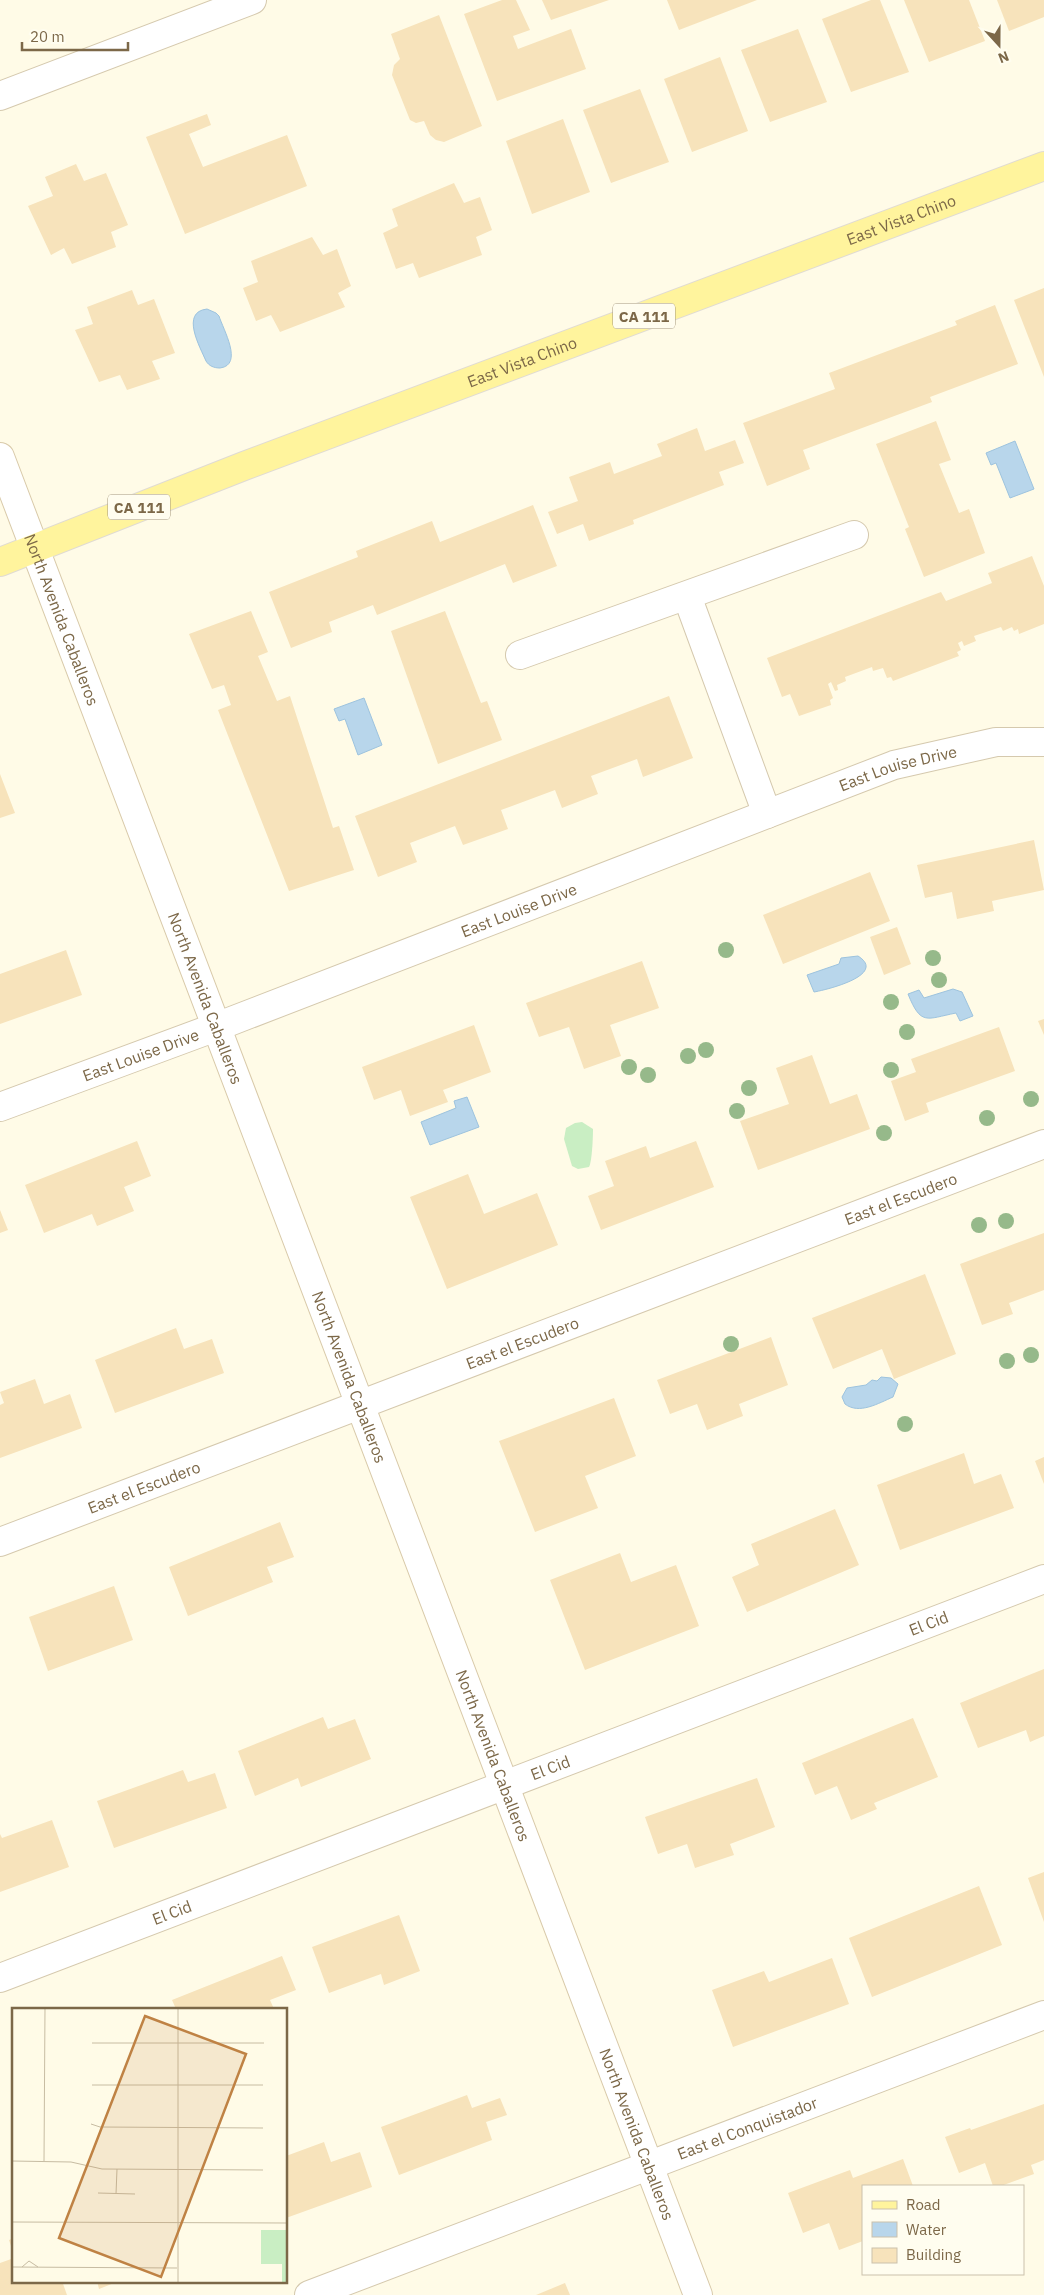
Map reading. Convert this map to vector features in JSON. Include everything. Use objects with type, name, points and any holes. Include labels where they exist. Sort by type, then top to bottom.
[{"type":"main road","name":"East Vista Chino","points":[[0,562],[244,466],[1044,166]]},
{"type":"street","points":[[0,96],[252,0]]},
{"type":"street","name":"North Avenida Caballeros","points":[[0,458],[698,2295]]},
{"type":"street","points":[[520,655],[854,535]]},
{"type":"street","points":[[687,596],[767,814]]},
{"type":"street","name":"East Louise Drive","points":[[0,1107],[216,1027],[894,765],[996,742],[1044,742]]},
{"type":"street","name":"East el Escudero","points":[[0,1542],[1044,1144]]},
{"type":"street","name":"El Cid","points":[[0,1978],[1044,1579]]},
{"type":"street","name":"East el Conquistador","points":[[309,2295],[1044,2014]]},
{"type":"green space","points":[[582,1122],[593,1129],[592,1149],[589,1167],[578,1169],[572,1166],[564,1139],[566,1128],[575,1123]]},
{"type":"water","points":[[207,309],[219,316],[230,346],[231,360],[227,365],[220,368],[212,366],[206,361],[194,331],[193,323],[195,316]]},
{"type":"water","points":[[1015,441],[1034,489],[1010,498],[996,463],[991,465],[986,453]]},
{"type":"water","points":[[364,698],[382,745],[358,755],[345,719],[339,721],[334,709]]},
{"type":"water","points":[[858,956],[865,963],[865,969],[860,975],[841,985],[814,992],[807,975],[839,964],[841,958]]},
{"type":"water","points":[[953,989],[962,992],[973,1016],[960,1021],[956,1013],[926,1018],[917,1011],[908,994],[919,990],[924,998]]},
{"type":"water","points":[[467,1097],[479,1127],[430,1145],[421,1122],[456,1108],[454,1101]]},
{"type":"water","points":[[881,1377],[891,1378],[898,1384],[893,1397],[863,1408],[851,1407],[845,1404],[842,1397],[847,1388],[866,1385],[872,1380],[877,1381]]},
{"type":"building","points":[[502,0],[516,0],[530,30],[513,36],[518,49],[571,29],[586,69],[497,101],[464,14]]},
{"type":"building","points":[[542,0],[609,0],[551,20]]},
{"type":"building","points":[[667,0],[757,0],[679,30]]},
{"type":"building","points":[[871,0],[880,0],[909,72],[851,92],[822,19]]},
{"type":"building","points":[[904,0],[969,0],[985,41],[929,62]]},
{"type":"building","points":[[997,0],[1044,0],[1044,17],[1009,31]]},
{"type":"building","points":[[439,15],[482,126],[444,142],[436,140],[430,135],[424,121],[416,123],[410,120],[392,75],[394,65],[400,59],[391,34]]},
{"type":"building","points":[[798,29],[827,102],[770,122],[741,50]]},
{"type":"building","points":[[720,57],[748,131],[692,152],[664,79]]},
{"type":"building","points":[[640,89],[669,162],[611,183],[583,110]]},
{"type":"building","points":[[207,114],[211,125],[189,134],[203,167],[287,135],[307,186],[185,234],[146,137]]},
{"type":"building","points":[[563,119],[590,192],[532,214],[506,141]]},
{"type":"building","points":[[76,164],[84,181],[106,173],[128,225],[111,232],[116,247],[72,264],[64,248],[51,255],[28,206],[53,196],[45,177]]},
{"type":"building","points":[[454,183],[464,203],[480,197],[492,230],[476,237],[482,255],[419,278],[413,263],[396,269],[383,233],[398,226],[392,209]]},
{"type":"building","points":[[312,237],[323,255],[337,249],[351,286],[338,293],[345,307],[280,332],[271,315],[256,321],[243,288],[258,282],[251,261]]},
{"type":"building","points":[[1044,288],[1044,377],[1014,300]]},
{"type":"building","points":[[132,290],[138,305],[154,299],[175,353],[152,361],[160,379],[127,390],[120,375],[99,382],[75,330],[93,324],[87,307]]},
{"type":"building","points":[[995,305],[1018,364],[930,397],[932,402],[803,450],[810,469],[767,486],[743,423],[835,389],[829,373],[957,325],[955,321]]},
{"type":"building","points":[[936,421],[951,460],[939,464],[959,513],[969,509],[985,553],[924,577],[905,529],[909,527],[876,444]]},
{"type":"building","points":[[697,428],[705,451],[735,440],[744,463],[719,472],[724,485],[633,520],[634,524],[589,541],[583,524],[557,534],[548,512],[578,501],[569,477],[610,462],[614,474],[662,456],[657,444]]},
{"type":"building","points":[[533,505],[557,566],[513,583],[505,564],[377,615],[373,605],[329,622],[332,632],[291,648],[269,592],[358,557],[356,551],[432,521],[440,542]]},
{"type":"building","points":[[1032,556],[1044,586],[1044,624],[1019,634],[1018,629],[1014,631],[1012,627],[1003,631],[1001,627],[974,636],[976,641],[964,646],[962,641],[958,643],[961,650],[957,652],[959,656],[893,681],[891,677],[887,678],[883,668],[873,671],[872,667],[845,677],[846,681],[837,685],[838,690],[835,691],[831,682],[828,684],[833,698],[830,700],[831,705],[799,716],[790,694],[782,697],[767,658],[941,592],[946,601],[992,583],[988,573]]},
{"type":"building","points":[[251,611],[268,652],[258,656],[277,701],[290,696],[333,828],[339,826],[354,870],[289,891],[218,710],[231,705],[224,685],[212,689],[189,634]]},
{"type":"building","points":[[445,611],[481,703],[487,701],[502,740],[438,764],[391,631]]},
{"type":"building","points":[[669,696],[693,758],[643,777],[637,759],[591,776],[598,794],[562,808],[555,790],[501,810],[508,829],[463,845],[455,826],[410,843],[417,862],[378,877],[355,816]]},
{"type":"building","points":[[0,774],[15,813],[0,818]]},
{"type":"building","points":[[1034,840],[1044,890],[992,901],[994,911],[957,919],[952,892],[925,898],[917,865]]},
{"type":"building","points":[[870,872],[890,921],[783,964],[763,915]]},
{"type":"building","points":[[897,927],[911,964],[884,975],[870,937]]},
{"type":"building","points":[[66,950],[82,995],[0,1024],[0,974]]},
{"type":"building","points":[[642,961],[659,1008],[610,1025],[621,1056],[584,1069],[569,1027],[539,1037],[526,1003]]},
{"type":"building","points":[[1044,1019],[1044,1035],[1038,1021]]},
{"type":"building","points":[[474,1025],[491,1072],[443,1090],[448,1102],[410,1116],[401,1090],[374,1100],[362,1067]]},
{"type":"building","points":[[999,1027],[1015,1071],[926,1103],[929,1112],[905,1121],[891,1081],[916,1072],[911,1059]]},
{"type":"building","points":[[812,1055],[830,1104],[857,1094],[870,1129],[758,1170],[740,1121],[789,1104],[776,1068]]},
{"type":"building","points":[[137,1141],[151,1176],[124,1187],[134,1211],[97,1226],[92,1214],[44,1233],[25,1185]]},
{"type":"building","points":[[696,1141],[714,1187],[601,1230],[588,1196],[614,1186],[605,1161],[646,1146],[650,1158]]},
{"type":"building","points":[[468,1174],[484,1214],[537,1193],[558,1245],[447,1289],[410,1197]]},
{"type":"building","points":[[0,1210],[8,1230],[0,1233]]},
{"type":"building","points":[[1044,1233],[1044,1290],[1009,1303],[1013,1314],[982,1325],[960,1264]]},
{"type":"building","points":[[925,1274],[956,1354],[894,1379],[882,1349],[833,1369],[812,1318]]},
{"type":"building","points":[[176,1328],[184,1349],[212,1339],[224,1373],[115,1413],[95,1360]]},
{"type":"building","points":[[771,1337],[788,1385],[739,1404],[743,1416],[707,1430],[697,1404],[670,1414],[657,1380]]},
{"type":"building","points":[[35,1379],[44,1404],[70,1394],[82,1428],[0,1458],[0,1405],[4,1403],[0,1392]]},
{"type":"building","points":[[614,1398],[636,1456],[585,1476],[598,1508],[535,1532],[499,1441]]},
{"type":"building","points":[[964,1453],[974,1484],[1001,1474],[1014,1508],[900,1550],[877,1485]]},
{"type":"building","points":[[1044,1457],[1044,1484],[1035,1461]]},
{"type":"building","points":[[835,1509],[859,1565],[747,1612],[732,1577],[759,1565],[751,1544]]},
{"type":"building","points":[[280,1522],[294,1557],[267,1567],[273,1582],[188,1616],[169,1567]]},
{"type":"building","points":[[620,1553],[631,1582],[676,1565],[699,1626],[585,1670],[550,1580]]},
{"type":"building","points":[[114,1586],[133,1640],[48,1671],[29,1617]]},
{"type":"building","points":[[1044,1669],[1044,1736],[1030,1742],[1026,1730],[978,1748],[960,1703]]},
{"type":"building","points":[[323,1717],[328,1729],[355,1719],[371,1759],[301,1787],[298,1778],[255,1796],[238,1751]]},
{"type":"building","points":[[913,1718],[938,1777],[874,1803],[877,1809],[851,1820],[837,1786],[815,1795],[802,1763]]},
{"type":"building","points":[[183,1770],[188,1782],[215,1773],[227,1808],[114,1848],[97,1801]]},
{"type":"building","points":[[757,1778],[775,1827],[730,1844],[734,1855],[695,1868],[687,1844],[658,1854],[645,1817]]},
{"type":"building","points":[[52,1820],[69,1867],[0,1892],[0,1834],[2,1838]]},
{"type":"building","points":[[1044,1872],[1044,1922],[1028,1878]]},
{"type":"building","points":[[979,1886],[1002,1945],[872,1997],[849,1938]]},
{"type":"building","points":[[399,1915],[420,1971],[384,1985],[381,1974],[329,1993],[312,1947]]},
{"type":"building","points":[[282,1956],[296,1990],[270,2000],[274,2008],[176,2008],[172,2000]]},
{"type":"building","points":[[832,1958],[849,2004],[733,2047],[712,1990],[764,1971],[769,1982]]},
{"type":"building","points":[[467,2095],[472,2108],[500,2098],[507,2115],[486,2122],[492,2140],[399,2175],[381,2127]]},
{"type":"building","points":[[1044,2104],[1044,2160],[1031,2165],[1034,2174],[1004,2185],[993,2185],[985,2163],[959,2173],[945,2137],[970,2128],[971,2130]]},
{"type":"building","points":[[324,2142],[331,2162],[360,2152],[372,2187],[288,2217],[288,2155]]},
{"type":"building","points":[[903,2159],[913,2185],[862,2185],[862,2241],[839,2250],[829,2223],[803,2233],[788,2193],[850,2170],[853,2178]]},
{"type":"building","points":[[12,2259],[12,2282],[62,2282],[67,2295],[0,2295],[0,2263]]},
{"type":"building","points":[[97,2282],[116,2282],[99,2289]]},
{"type":"building","points":[[565,2283],[570,2295],[536,2295]]}]
